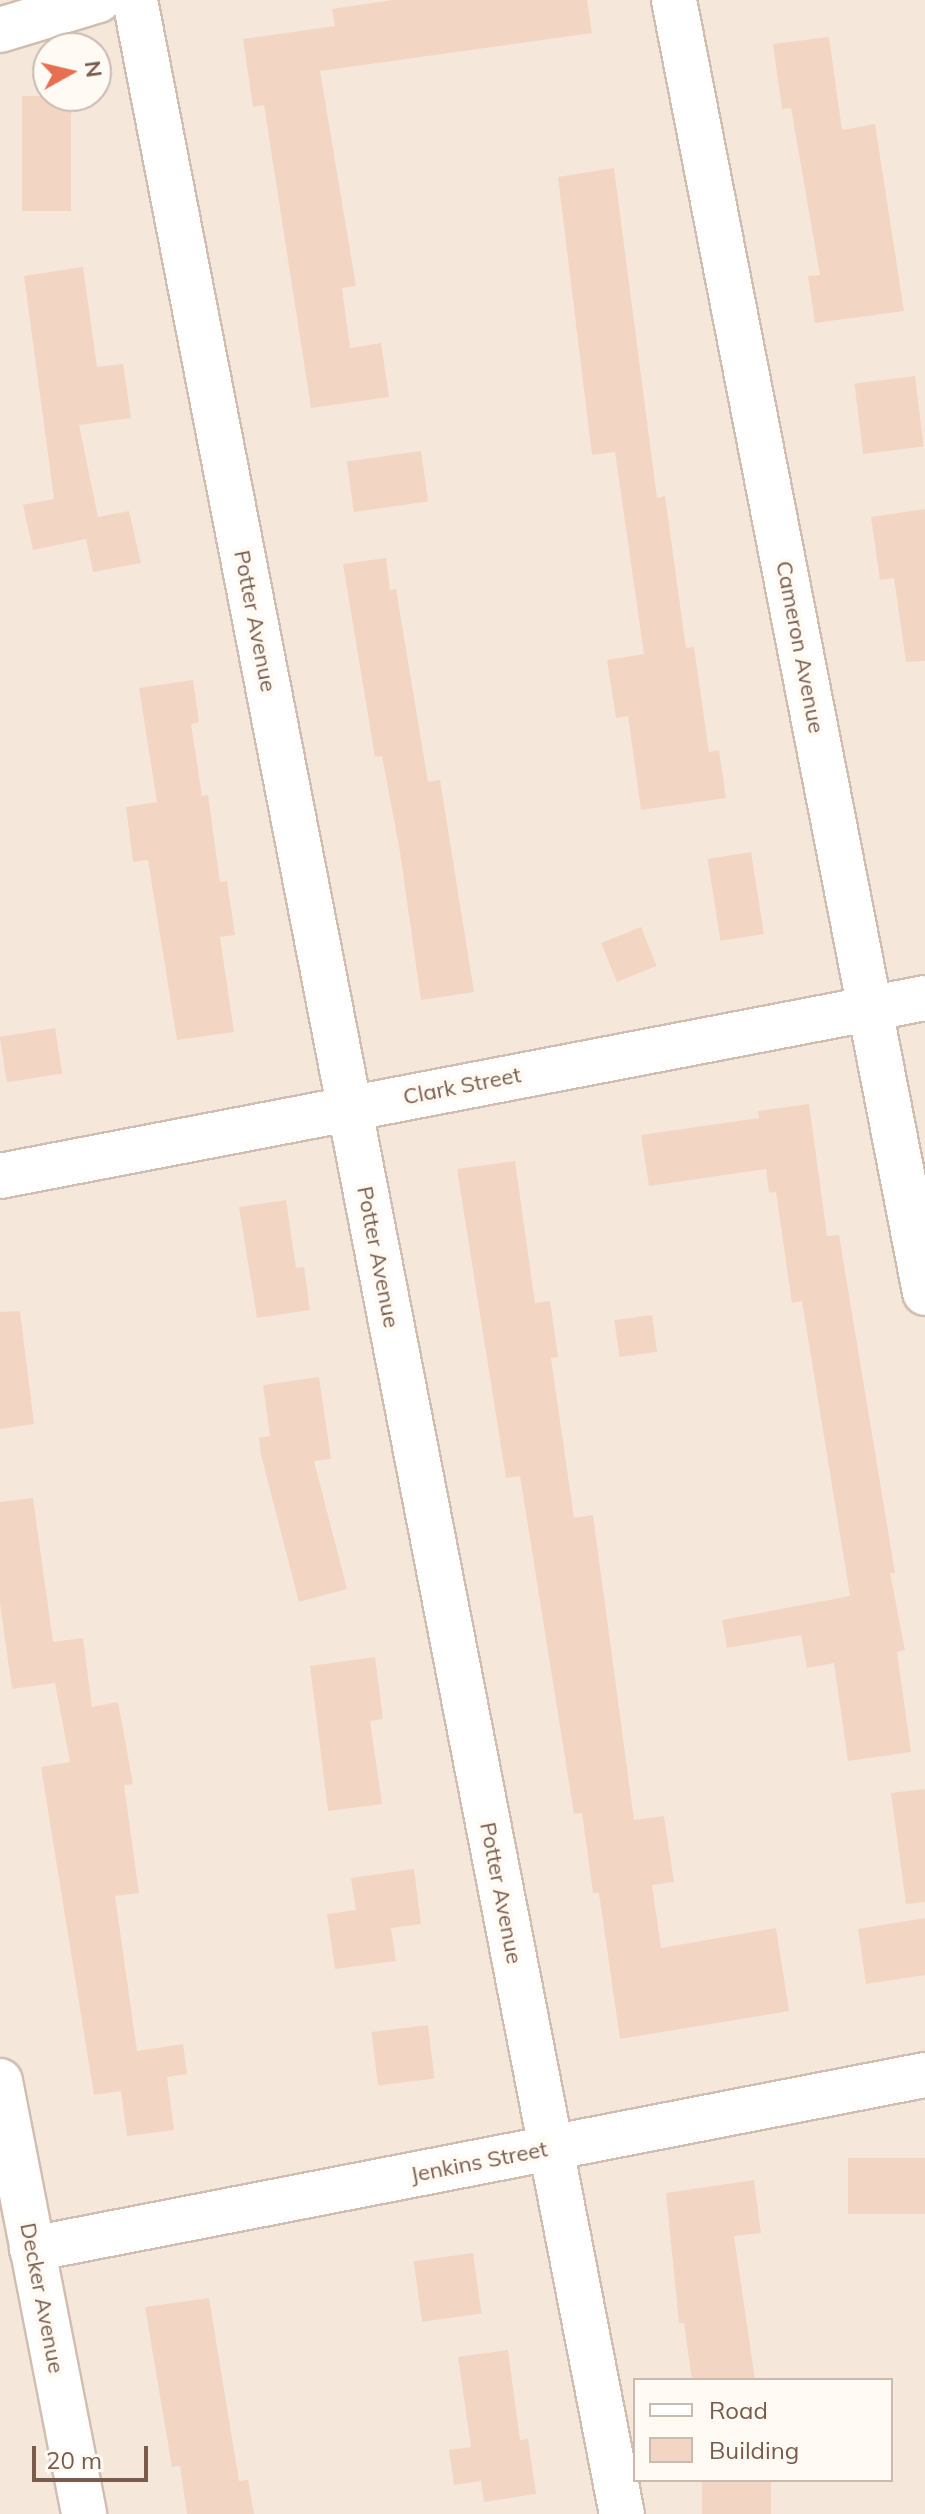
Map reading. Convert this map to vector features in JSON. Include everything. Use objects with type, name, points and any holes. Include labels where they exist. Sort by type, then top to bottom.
[{"type":"street","points":[[0,30],[99,0]]},
{"type":"street","name":"Potter Avenue","points":[[135,0],[622,2514]]},
{"type":"street","name":"Cameron Avenue","points":[[674,0],[925,1293]]},
{"type":"street","name":"Clark Street","points":[[0,1176],[925,998]]},
{"type":"street","name":"Jenkins Street","points":[[32,2249],[925,2075]]},
{"type":"street","name":"Decker Avenue","points":[[0,2081],[84,2514]]},
{"type":"shaded area","points":[[0,0],[925,0],[925,2514],[0,2514]]},
{"type":"building","points":[[393,0],[587,0],[592,33],[320,71],[356,286],[342,288],[350,348],[381,343],[389,397],[311,408],[264,105],[253,107],[243,39],[335,26],[332,9]]},
{"type":"building","points":[[829,37],[842,130],[875,124],[904,311],[815,323],[808,276],[820,275],[791,108],[782,109],[773,44]]},
{"type":"building","points":[[22,96],[32,96],[32,112],[71,112],[71,211],[22,211]]},
{"type":"building","points":[[614,168],[657,498],[665,496],[686,648],[694,647],[709,752],[719,750],[726,798],[641,810],[628,716],[616,718],[607,660],[644,654],[615,452],[592,455],[558,177]]},
{"type":"building","points":[[83,267],[97,367],[123,364],[131,418],[79,425],[98,517],[129,511],[141,563],[93,572],[86,539],[33,550],[23,505],[54,499],[24,276]]},
{"type":"building","points":[[915,376],[924,446],[863,454],[854,383]]},
{"type":"building","points":[[421,451],[428,502],[354,512],[347,461]]},
{"type":"building","points":[[925,509],[925,661],[906,662],[894,578],[880,580],[871,517]]},
{"type":"building","points":[[386,558],[390,590],[396,589],[428,782],[440,780],[474,992],[421,1000],[400,852],[382,756],[375,757],[343,564]]},
{"type":"building","points":[[193,680],[199,722],[191,724],[202,796],[208,795],[220,882],[227,881],[235,935],[220,937],[234,1032],[177,1040],[148,860],[133,862],[126,807],[157,802],[139,688]]},
{"type":"building","points":[[751,852],[764,934],[721,941],[708,859]]},
{"type":"building","points":[[641,927],[657,966],[617,982],[601,943]]},
{"type":"building","points":[[55,1028],[62,1073],[7,1082],[0,1037]]},
{"type":"building","points":[[809,1104],[827,1236],[839,1235],[895,1573],[890,1573],[905,1650],[897,1652],[911,1752],[848,1761],[834,1663],[807,1668],[801,1635],[727,1648],[722,1620],[850,1596],[802,1301],[792,1303],[776,1192],[769,1193],[766,1169],[649,1186],[641,1135],[759,1118],[758,1111]]},
{"type":"building","points":[[515,1161],[535,1303],[550,1301],[558,1357],[551,1358],[574,1518],[593,1515],[634,1820],[664,1816],[674,1882],[652,1885],[661,1948],[776,1928],[789,2011],[620,2039],[599,1893],[593,1893],[582,1813],[574,1814],[520,1476],[506,1478],[457,1169]]},
{"type":"building","points":[[286,1200],[296,1268],[304,1267],[310,1310],[257,1318],[239,1207]]},
{"type":"building","points":[[20,1311],[34,1424],[0,1429],[0,1312]]},
{"type":"building","points":[[652,1315],[657,1352],[620,1357],[614,1320]]},
{"type":"building","points":[[319,1377],[331,1459],[314,1461],[347,1589],[299,1602],[261,1455],[259,1438],[270,1436],[263,1385]]},
{"type":"building","points":[[33,1498],[53,1642],[83,1638],[92,1707],[118,1702],[133,1784],[124,1785],[139,1893],[115,1896],[137,2051],[183,2044],[187,2074],[167,2077],[174,2130],[127,2136],[121,2091],[94,2095],[41,1767],[70,1762],[55,1683],[12,1689],[0,1603],[0,1502]]},
{"type":"building","points":[[375,1657],[383,1719],[370,1721],[382,1804],[328,1811],[310,1666]]},
{"type":"building","points":[[925,1789],[925,1902],[906,1904],[891,1793]]},
{"type":"building","points":[[414,1869],[421,1924],[391,1928],[396,1961],[335,1969],[327,1914],[356,1910],[351,1878]]},
{"type":"building","points":[[925,1918],[925,1975],[866,1984],[858,1929]]},
{"type":"building","points":[[428,2025],[435,2079],[378,2086],[371,2032]]},
{"type":"building","points":[[848,2158],[925,2158],[925,2214],[848,2214]]},
{"type":"building","points":[[754,2180],[761,2233],[734,2236],[755,2378],[692,2378],[684,2323],[679,2323],[666,2193]]},
{"type":"building","points":[[473,2253],[481,2313],[422,2322],[414,2261]]},
{"type":"building","points":[[209,2298],[239,2481],[248,2480],[254,2514],[187,2514],[180,2466],[172,2467],[145,2307]]},
{"type":"building","points":[[508,2350],[520,2440],[528,2439],[536,2494],[484,2502],[481,2481],[454,2485],[449,2450],[471,2447],[458,2357]]},
{"type":"building","points":[[702,2482],[771,2482],[771,2514],[702,2514]]}]
